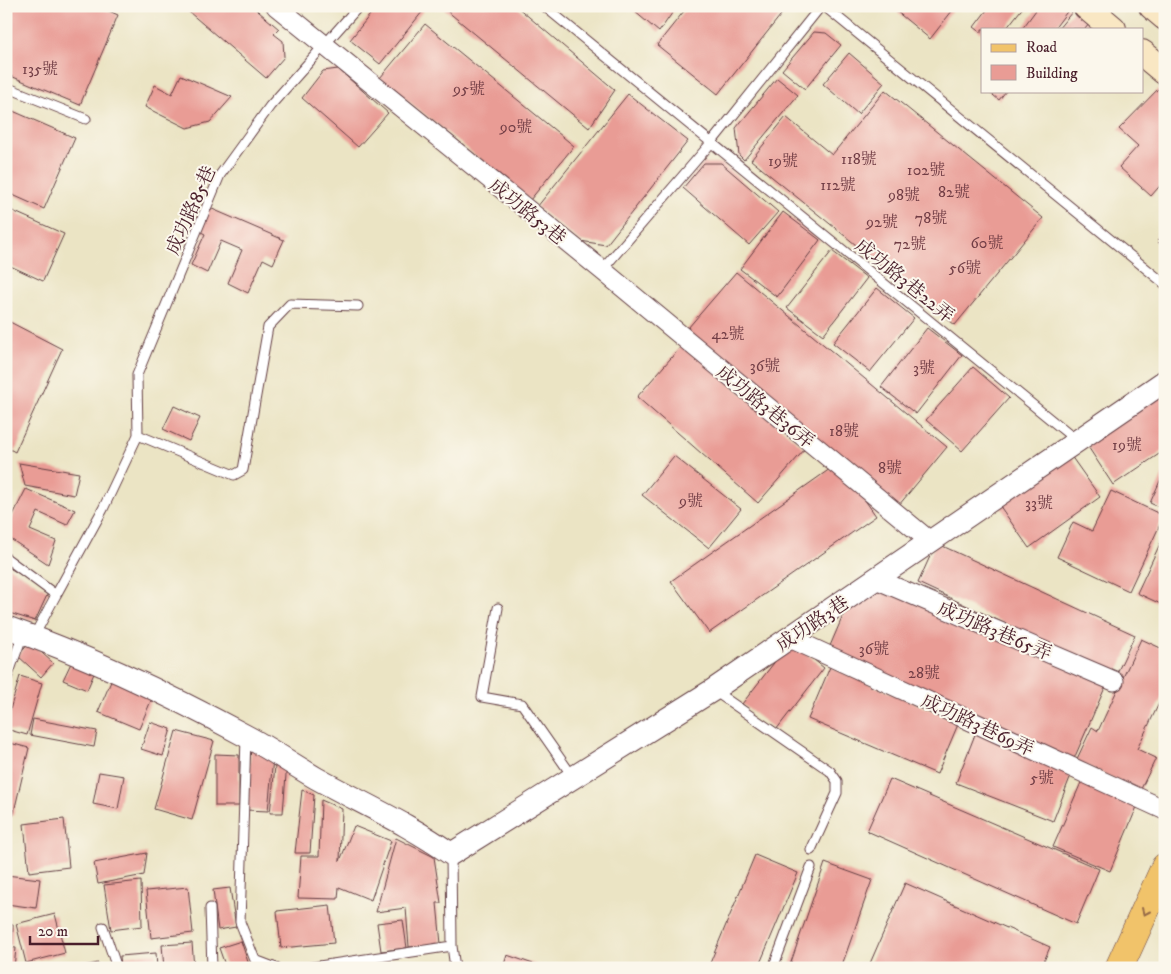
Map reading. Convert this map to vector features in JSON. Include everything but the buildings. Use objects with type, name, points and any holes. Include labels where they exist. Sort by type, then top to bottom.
[{"type":"main road","points":[[1086,6],[1112,28]]},
{"type":"main road","points":[[1152,6],[1165,17]]},
{"type":"main road","points":[[1144,55],[1165,72]]},
{"type":"main road","points":[[1119,968],[1165,867]]},
{"type":"street","name":"成功路53巷","points":[[276,6],[324,47],[602,270]]},
{"type":"street","name":"成功路3巷36弄","points":[[602,270],[931,542]]},
{"type":"street","name":"成功路3巷","points":[[451,854],[713,690],[1165,381]]},
{"type":"street","name":"成功路3巷65弄","points":[[876,579],[1114,682]]},
{"type":"street","points":[[21,632],[126,676],[246,735],[314,777],[426,836],[451,854]]},
{"type":"street","name":"成功路3巷69弄","points":[[790,638],[1165,810]]},
{"type":"lane","name":"成功路85巷","points":[[138,435],[137,375],[220,175],[270,106],[359,6]]},
{"type":"lane","points":[[544,6],[711,143]]},
{"type":"lane","points":[[602,270],[711,143],[822,6],[1165,284]]},
{"type":"lane","points":[[6,87],[86,119]]},
{"type":"lane","name":"成功路3巷22弄","points":[[711,143],[1077,442]]},
{"type":"lane","points":[[6,681],[21,632],[56,595],[103,509],[138,435],[234,475],[243,470],[268,326],[290,304],[358,306]]},
{"type":"lane","points":[[6,558],[56,595]]},
{"type":"lane","points":[[498,608],[482,696],[522,704],[573,778]]},
{"type":"lane","points":[[713,690],[830,771],[838,781],[837,793],[811,850]]},
{"type":"lane","points":[[246,735],[240,922],[255,960],[276,968]]},
{"type":"lane","points":[[451,854],[452,946],[455,968]]},
{"type":"lane","points":[[773,968],[812,867]]},
{"type":"lane","points":[[210,908],[212,968]]},
{"type":"lane","points":[[103,927],[116,968]]},
{"type":"lane","points":[[306,968],[452,946]]}]
